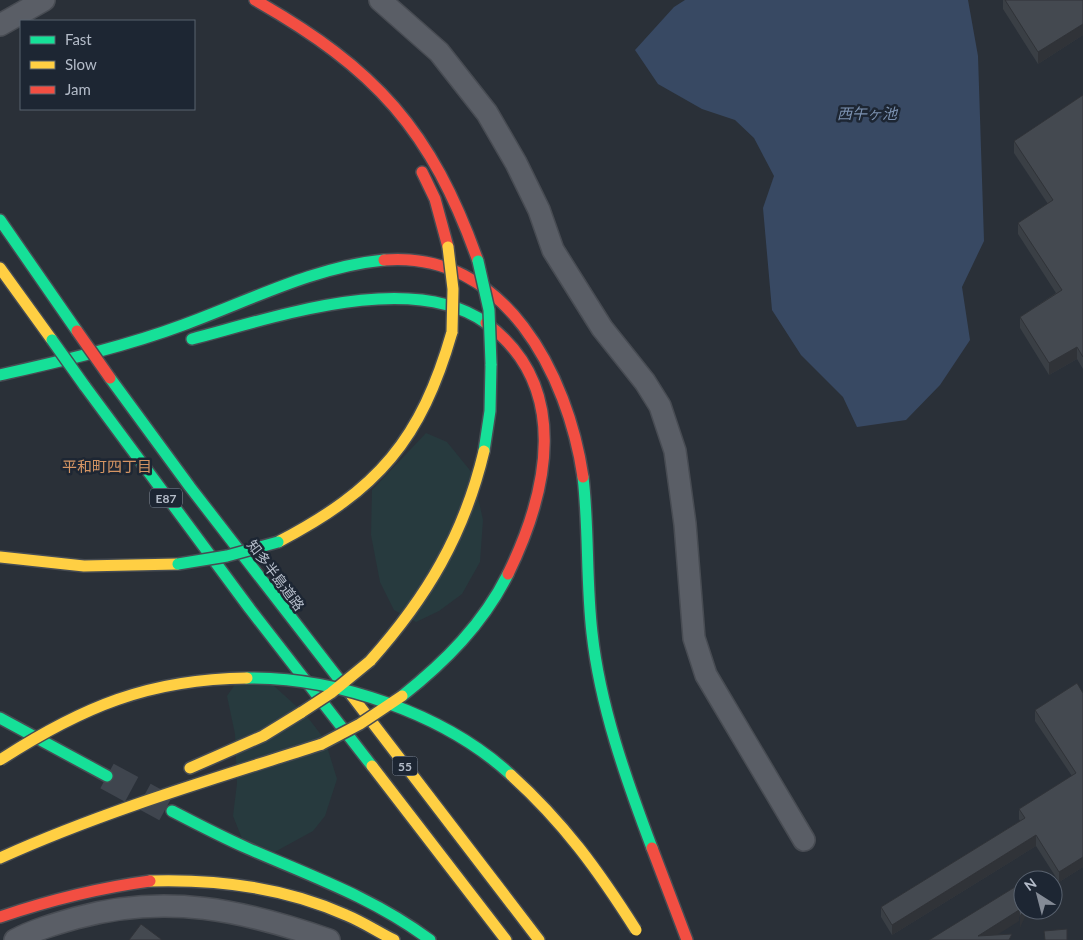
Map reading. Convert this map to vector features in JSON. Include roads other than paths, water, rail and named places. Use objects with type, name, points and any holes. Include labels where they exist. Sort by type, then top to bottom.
[{"type":"highway","points":[[182,772],[263,736],[331,693],[370,661],[412,611],[456,538],[481,461],[489,419],[491,364],[489,310],[478,262],[457,204],[442,171],[421,138],[395,105],[365,73],[324,41],[255,0]]},
{"type":"highway","points":[[324,41],[378,107]]},
{"type":"highway","points":[[0,557],[84,566],[178,564],[227,556],[278,542],[332,514],[372,482],[404,444],[429,401],[446,356],[452,332],[453,288],[448,247],[435,199],[418,165]]},
{"type":"highway","name":"知多半島道路","points":[[0,220],[110,378],[271,592],[467,843],[539,940]]},
{"type":"highway","points":[[0,375],[152,336],[295,282],[370,261],[404,259],[433,263],[464,275],[494,296],[518,320],[538,345],[555,379],[566,408],[585,493],[590,617],[598,672],[628,780],[687,940]]},
{"type":"highway","name":"E87","points":[[0,268],[250,609]]},
{"type":"highway","points":[[0,858],[58,832],[139,802],[322,744],[360,724],[402,696],[437,667],[467,635],[492,601],[512,566],[527,531],[537,502],[546,448],[546,427],[540,401],[525,364],[501,334],[482,319],[444,304],[401,298],[374,298],[307,310],[182,341]]},
{"type":"highway","points":[[36,366],[55,370],[154,348]]},
{"type":"highway","name":"55","points":[[250,609],[506,940]]},
{"type":"highway","points":[[0,760],[69,719],[97,706],[160,686],[194,680],[252,677],[324,685],[364,694],[438,725],[491,758],[519,781],[544,805],[586,854],[639,935]]},
{"type":"highway","points":[[0,718],[107,776]]},
{"type":"highway","points":[[172,811],[247,848],[355,892],[378,904],[430,940]]},
{"type":"highway","points":[[0,916],[53,899],[138,881],[180,878],[219,880],[254,885],[323,904],[394,940]]},
{"type":"street","points":[[0,26],[44,0]]},
{"type":"street","points":[[380,0],[439,52],[487,113],[516,163],[538,210],[553,250],[602,328],[645,382],[660,406],[675,451],[685,524],[694,638],[706,675],[804,840]]},
{"type":"street","points":[[15,940],[58,923],[94,913],[127,906],[167,905],[193,905],[228,911],[268,920],[329,940]]},
{"type":"water","name":"西午ヶ池","points":[[685,0],[968,0],[978,56],[984,241],[962,287],[970,340],[940,385],[906,420],[857,427],[843,397],[801,355],[772,310],[763,208],[774,176],[754,138],[735,120],[702,109],[658,84],[635,50],[674,7]]},
{"type":"tunnel","points":[[107,776],[166,808]]},
{"type":"district","name":"平和町四丁目","points":[[107,466]]}]
